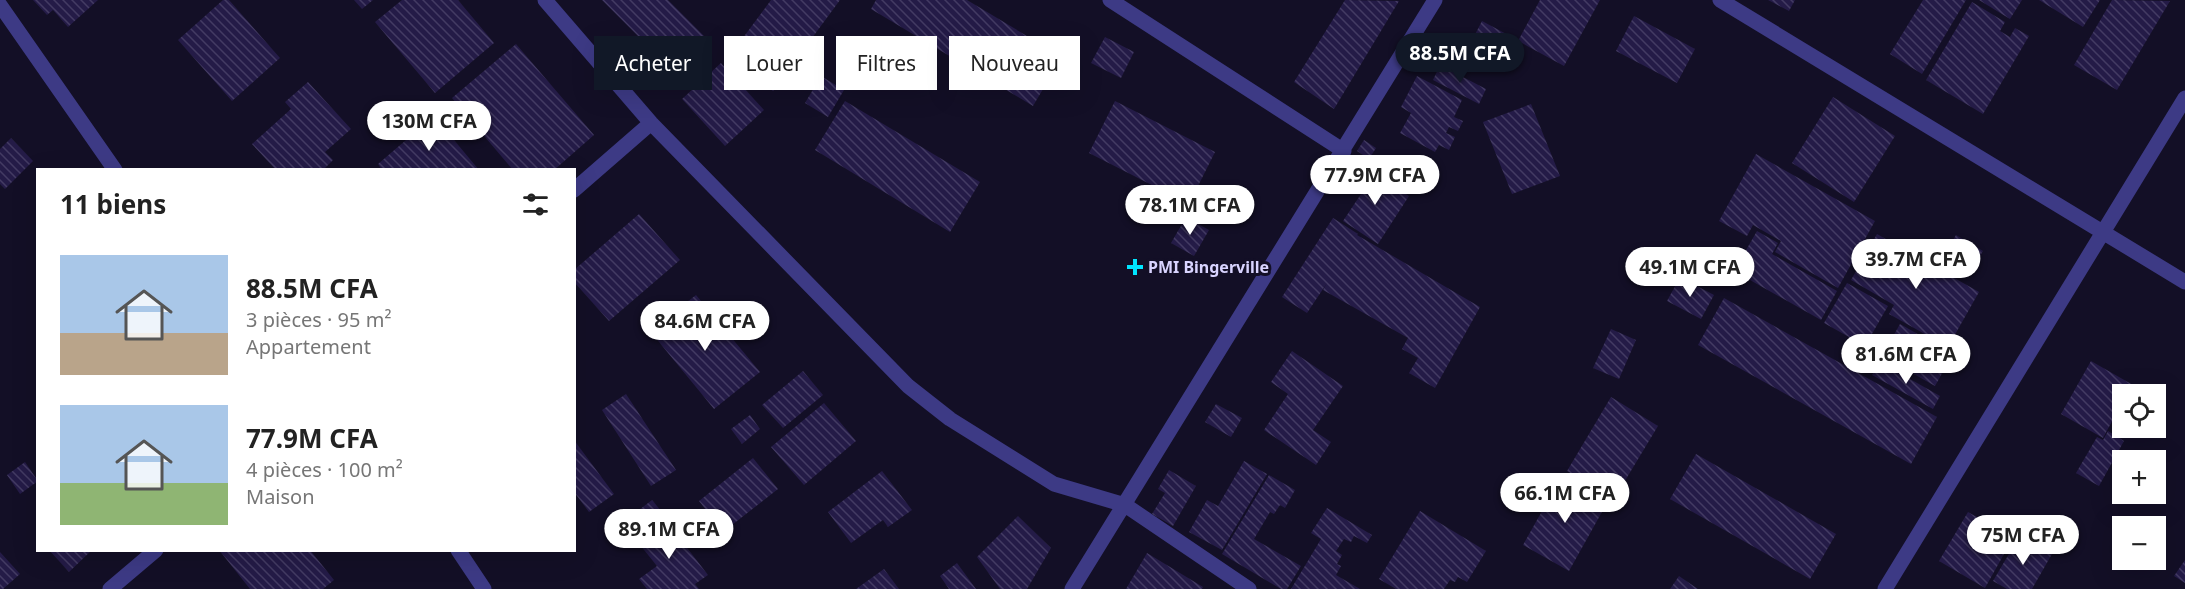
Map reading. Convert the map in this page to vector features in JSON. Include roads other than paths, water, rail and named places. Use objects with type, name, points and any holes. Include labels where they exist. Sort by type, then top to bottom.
[{"type":"street","points":[[545,0],[651,123],[908,386],[950,419],[1054,484],[1125,505],[1249,589]]},
{"type":"street","points":[[1110,0],[1344,151]]},
{"type":"street","points":[[1072,589],[1435,0]]},
{"type":"street","points":[[1720,0],[2185,282]]},
{"type":"street","points":[[0,5],[114,168]]},
{"type":"street","points":[[1885,589],[2185,98]]},
{"type":"street","points":[[576,188],[651,123]]},
{"type":"street","points":[[110,589],[154,552]]},
{"type":"street","points":[[459,552],[484,589]]},
{"type":"place","name":"PMI Bingerville","points":[[1135,267]]}]
